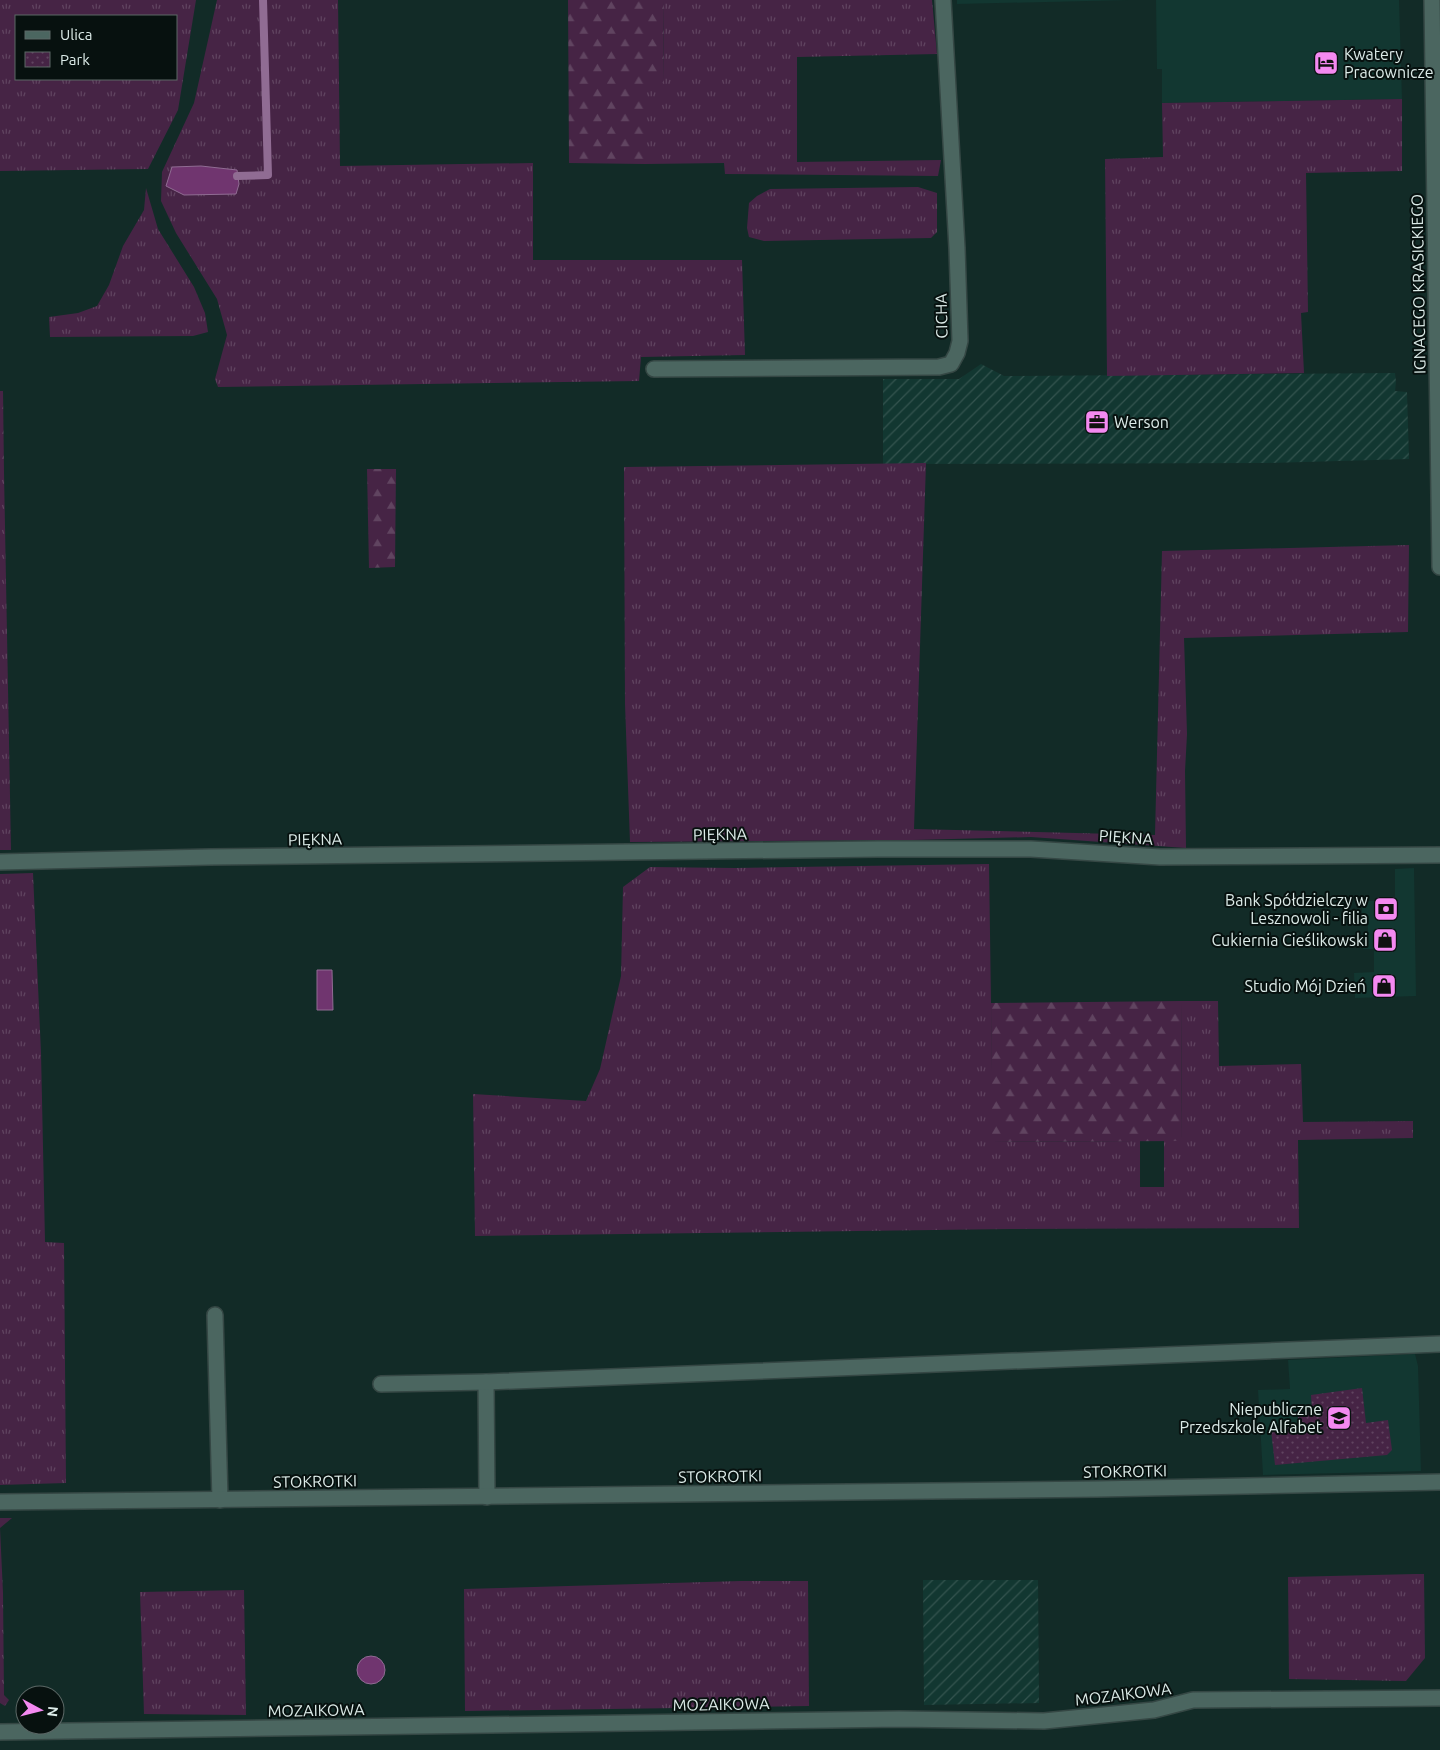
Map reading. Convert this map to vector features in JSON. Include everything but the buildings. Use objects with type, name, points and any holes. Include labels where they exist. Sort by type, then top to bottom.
[{"type":"street","name":"CICHA","points":[[654,369],[939,367],[951,364],[957,353],[960,341],[957,248],[943,0]]},
{"type":"street","name":"IGNACEGO KRASICKIEGO","points":[[1432,0],[1436,32],[1440,567]]},
{"type":"street","name":"PIĘKNA","points":[[0,862],[200,857],[878,849],[1031,849],[1160,857],[1440,855]]},
{"type":"street","points":[[215,1315],[220,1500]]},
{"type":"street","points":[[381,1384],[486,1382],[1440,1344]]},
{"type":"street","points":[[486,1382],[487,1497]]},
{"type":"street","name":"STOKROTKI","points":[[0,1502],[1098,1489],[1440,1482]]},
{"type":"street","name":"MOZAIKOWA","points":[[0,1732],[899,1719],[1044,1721],[1154,1710],[1193,1700],[1440,1698]]},
{"type":"shaded area","points":[[957,0],[1129,0],[957,4]]},
{"type":"shaded area","points":[[1156,0],[1399,0],[1402,99],[1162,103],[1162,69],[1157,69]]},
{"type":"shaded area","points":[[201,166],[237,170],[239,184],[236,194],[184,195],[166,186],[172,167]]},
{"type":"shaded area","points":[[981,364],[1004,376],[1395,373],[1395,391],[1407,392],[1409,459],[1267,463],[883,464],[883,379],[959,379]]},
{"type":"shaded area","points":[[1414,868],[1416,996],[1355,998],[1354,973],[1374,972],[1374,949],[1363,949],[1363,934],[1368,934],[1368,915],[1362,915],[1362,901],[1395,900],[1395,869]]},
{"type":"shaded area","points":[[317,970],[332,970],[333,1010],[317,1010]]},
{"type":"shaded area","name":"Niepubliczne Przedszkole Alfabet","points":[[1415,1354],[1418,1366],[1421,1471],[1263,1475],[1258,1390],[1290,1389],[1288,1360]]},
{"type":"shaded area","points":[[923,1580],[1038,1580],[1039,1703],[924,1705]]},
{"type":"shaded area","points":[[371,1656],[381,1660],[385,1670],[381,1680],[371,1684],[361,1680],[357,1670],[361,1660]]},
{"type":"green space","points":[[0,0],[196,0],[178,110],[148,169],[0,171]]},
{"type":"green space","points":[[217,0],[338,0],[340,166],[533,163],[533,260],[742,260],[745,355],[641,357],[639,381],[218,387],[215,379],[227,335],[217,299],[176,233],[161,201],[162,172],[194,103]]},
{"type":"green space","points":[[568,0],[663,0],[664,82],[645,82],[645,164],[569,163]]},
{"type":"green space","points":[[663,0],[932,0],[937,54],[797,57],[797,162],[941,160],[938,176],[725,174],[724,163],[645,164],[645,82],[664,82]]},
{"type":"green space","points":[[1402,99],[1402,171],[1306,173],[1308,312],[1301,313],[1304,373],[1107,376],[1105,159],[1163,157],[1162,103]]},
{"type":"green space","points":[[918,187],[937,193],[937,232],[931,238],[764,241],[749,237],[747,228],[749,203],[770,189]]},
{"type":"green space","points":[[146,188],[158,229],[194,287],[205,313],[208,332],[193,336],[50,337],[49,317],[78,313],[97,306],[109,285],[123,246],[144,210]]},
{"type":"green space","points":[[0,391],[3,391],[4,473],[0,473]]},
{"type":"green space","points":[[926,463],[914,829],[1155,835],[1162,551],[1409,545],[1408,632],[1184,638],[1187,734],[1185,771],[1186,848],[1031,837],[913,840],[630,842],[625,704],[624,467]]},
{"type":"green space","points":[[367,469],[396,469],[395,567],[369,568]]},
{"type":"green space","points":[[0,473],[4,473],[11,850],[0,850]]},
{"type":"green space","points":[[989,864],[993,1142],[1140,1141],[1140,1187],[1164,1187],[1164,1141],[1182,1141],[1181,1001],[1218,1001],[1219,1066],[1301,1064],[1303,1122],[1413,1121],[1413,1138],[1298,1140],[1299,1228],[1010,1229],[475,1236],[473,1094],[586,1101],[600,1069],[621,976],[623,887],[650,867],[735,868]]},
{"type":"green space","points":[[33,873],[41,1053],[45,1242],[64,1243],[66,1483],[0,1485],[0,874]]},
{"type":"green space","points":[[1181,1001],[1182,1141],[992,1142],[991,1003]]},
{"type":"green space","points":[[1362,1388],[1366,1423],[1388,1420],[1392,1450],[1387,1455],[1275,1465],[1271,1430],[1298,1426],[1298,1413],[1312,1412],[1311,1395]]},
{"type":"green space","points":[[0,1518],[12,1518],[0,1528]]},
{"type":"green space","points":[[0,1528],[4,1695],[9,1700],[5,1706],[0,1703]]},
{"type":"green space","points":[[1424,1574],[1425,1658],[1406,1681],[1289,1679],[1288,1577]]},
{"type":"green space","points":[[741,1581],[808,1581],[809,1706],[465,1711],[464,1589]]},
{"type":"green space","points":[[244,1590],[246,1715],[144,1714],[140,1592]]},
{"type":"waterway","points":[[237,176],[268,175],[263,0]]},
{"type":"place","name":"Kwatery Pracownicze","points":[[1326,63]]},
{"type":"place","name":"Werson","points":[[1097,422]]},
{"type":"place","name":"Bank Spółdzielczy w Lesznowoli - filia","points":[[1386,909]]},
{"type":"place","name":"Cukiernia Cieślikowski","points":[[1385,940]]},
{"type":"place","name":"Studio Mój Dzień","points":[[1384,986]]},
{"type":"place","name":"Niepubliczne Przedszkole Alfabet","points":[[1339,1418]]}]
